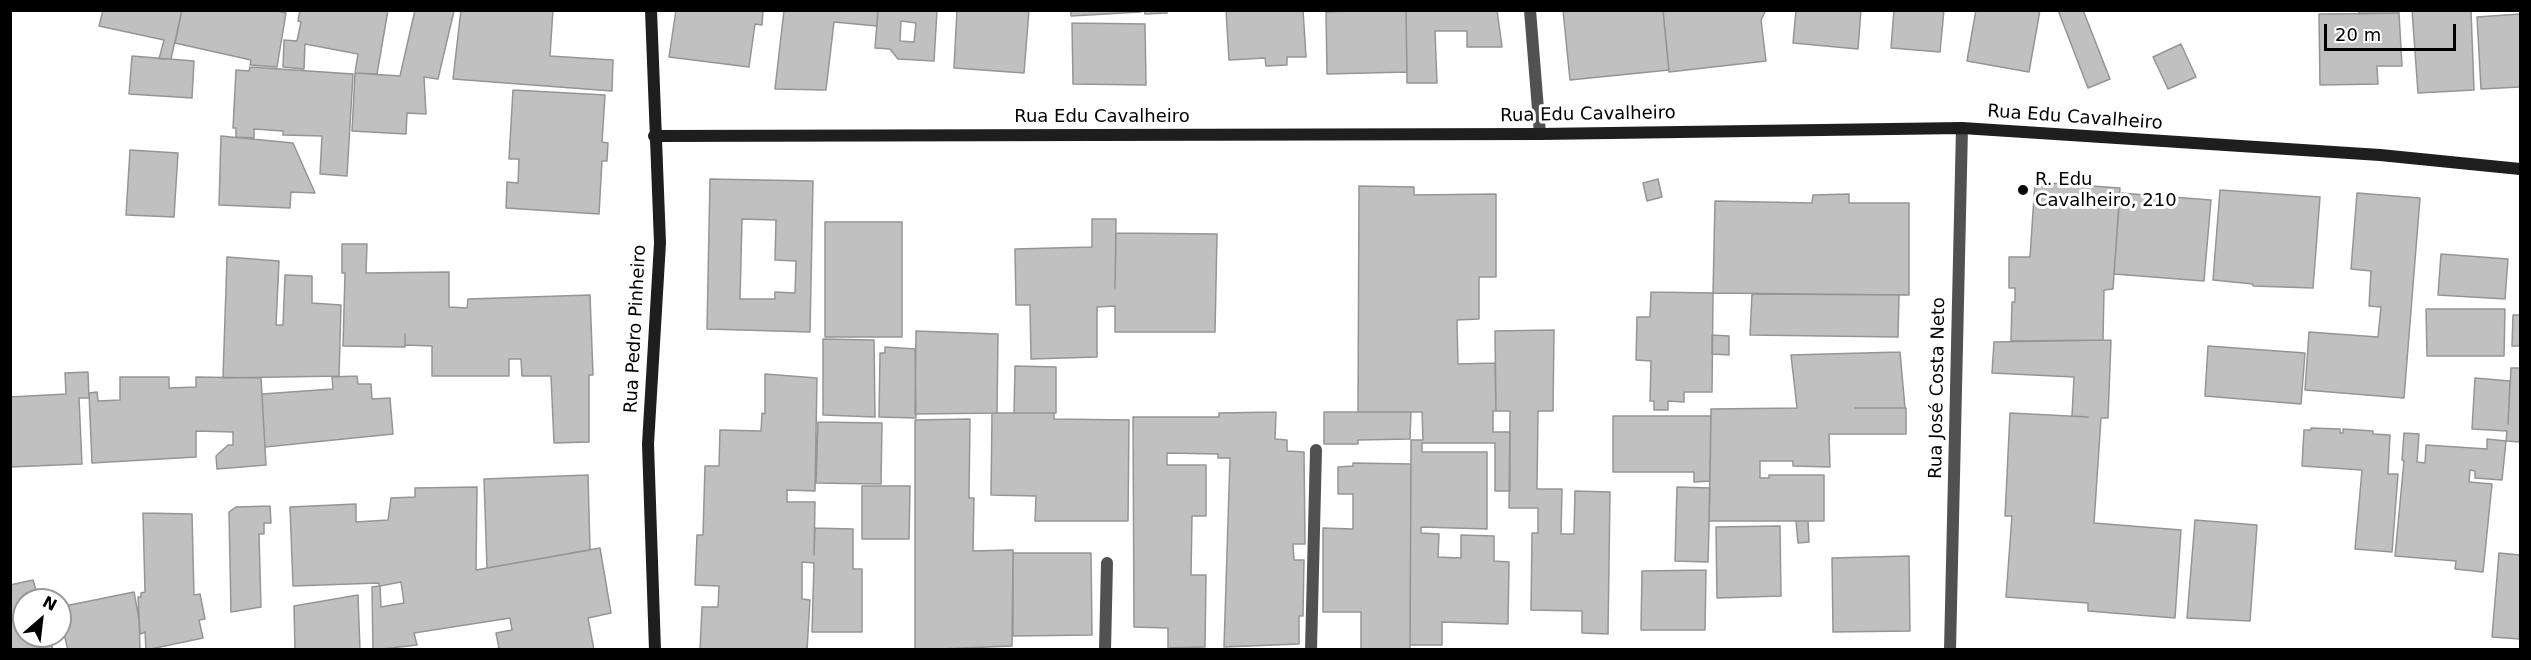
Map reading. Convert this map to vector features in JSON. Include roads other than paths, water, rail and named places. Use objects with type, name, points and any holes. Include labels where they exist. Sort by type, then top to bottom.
[{"type":"street","name":"Rua Pedro Pinheiro","points":[[651,10],[654,136],[660,243],[648,444],[655,650]]},
{"type":"street","points":[[1530,10],[1540,134]]},
{"type":"street","name":"Rua Edu Cavalheiro","points":[[654,136],[1540,134],[1962,128],[2380,155],[2520,169]]},
{"type":"street","name":"Rua José Costa Neto","points":[[1950,650],[1962,128]]},
{"type":"street","points":[[1311,650],[1316,450]]},
{"type":"street","points":[[1105,650],[1107,563]]},
{"type":"place","name":"R. Edu Cavalheiro, 210","points":[[2023,190]]}]
